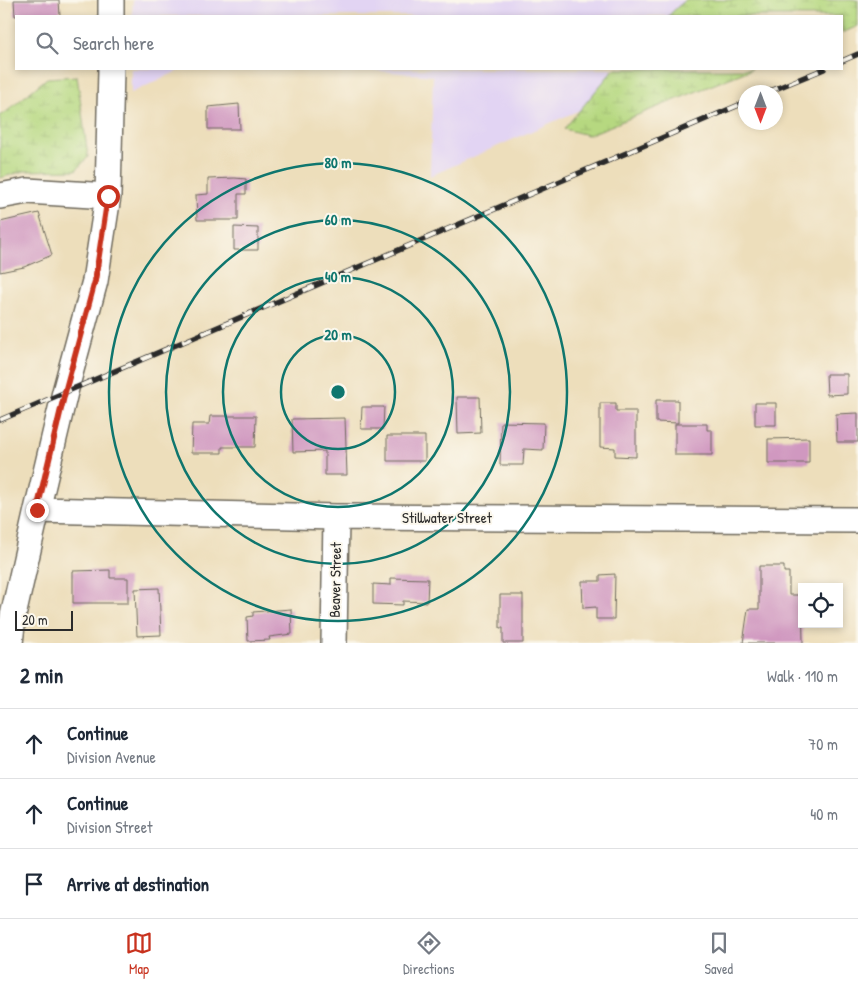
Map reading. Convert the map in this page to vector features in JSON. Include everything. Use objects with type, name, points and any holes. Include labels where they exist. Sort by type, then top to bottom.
[{"type":"street","points":[[111,0],[111,15]]},
{"type":"street","points":[[10,643],[13,616],[37,510],[65,392],[95,281],[108,196],[111,70]]},
{"type":"street","points":[[0,196],[28,191],[108,196]]},
{"type":"street","name":"Stillwater Street","points":[[37,510],[336,516],[858,520]]},
{"type":"street","name":"Beaver Street","points":[[334,643],[336,516]]},
{"type":"shaded area","points":[[133,0],[850,0],[812,15],[132,15]]},
{"type":"shaded area","points":[[131,70],[180,70],[131,93]]},
{"type":"shaded area","points":[[370,70],[677,70],[600,101],[430,176],[433,76]]},
{"type":"green space","points":[[685,0],[858,0],[858,26],[843,33],[843,15],[669,15]]},
{"type":"green space","points":[[613,70],[750,70],[588,135],[564,129]]},
{"type":"green space","points":[[77,76],[88,157],[76,170],[24,171],[0,178],[0,115],[5,113],[47,78]]},
{"type":"building","points":[[14,0],[59,0],[60,15],[15,16]]},
{"type":"building","points":[[239,104],[240,129],[208,129],[208,107]]},
{"type":"building","points":[[208,179],[246,179],[246,194],[238,194],[238,220],[197,220],[196,195],[208,194]]},
{"type":"building","points":[[39,213],[52,255],[24,267],[0,272],[0,222]]},
{"type":"building","points":[[234,227],[258,228],[258,250],[234,250]]},
{"type":"building","points":[[826,374],[847,374],[847,394],[827,395]]},
{"type":"building","points":[[457,397],[480,397],[481,433],[458,434]]},
{"type":"building","points":[[656,400],[678,400],[678,423],[656,422]]},
{"type":"building","points":[[600,403],[616,403],[616,411],[636,411],[636,457],[615,456],[615,448],[600,447]]},
{"type":"building","points":[[755,403],[776,403],[776,425],[755,425]]},
{"type":"building","points":[[362,407],[384,407],[383,429],[361,429]]},
{"type":"building","points":[[858,413],[858,442],[837,442],[836,414]]},
{"type":"building","points":[[210,416],[256,416],[255,447],[222,447],[222,453],[191,453],[192,424],[209,424]]},
{"type":"building","points":[[345,418],[347,475],[325,475],[325,451],[293,452],[292,419]]},
{"type":"building","points":[[501,422],[544,423],[543,450],[524,449],[523,465],[500,465]]},
{"type":"building","points":[[675,424],[707,424],[707,430],[712,430],[712,455],[675,455]]},
{"type":"building","points":[[387,436],[425,436],[425,461],[387,461]]},
{"type":"building","points":[[809,438],[809,463],[768,463],[768,439]]},
{"type":"building","points":[[759,566],[784,566],[784,572],[789,572],[789,595],[798,595],[798,628],[803,628],[803,643],[743,643],[748,609],[759,609]]},
{"type":"building","points":[[110,570],[110,578],[128,578],[128,603],[73,603],[73,571]]},
{"type":"building","points":[[615,574],[614,619],[596,619],[596,607],[583,608],[582,581],[600,581],[600,575]]},
{"type":"building","points":[[391,578],[428,579],[427,602],[403,601],[403,605],[373,604],[373,584],[391,585]]},
{"type":"building","points":[[159,588],[161,635],[137,636],[135,589]]},
{"type":"building","points":[[500,595],[523,595],[523,643],[503,643],[503,628],[500,628]]},
{"type":"building","points":[[291,609],[292,634],[269,637],[270,640],[248,641],[247,617],[253,616],[253,612]]},
{"type":"railway","points":[[843,61],[858,54]]},
{"type":"railway","points":[[783,86],[822,70]]},
{"type":"railway","points":[[0,420],[738,105]]},
{"type":"route","points":[[37,510],[65,392],[95,281],[108,196]]}]
